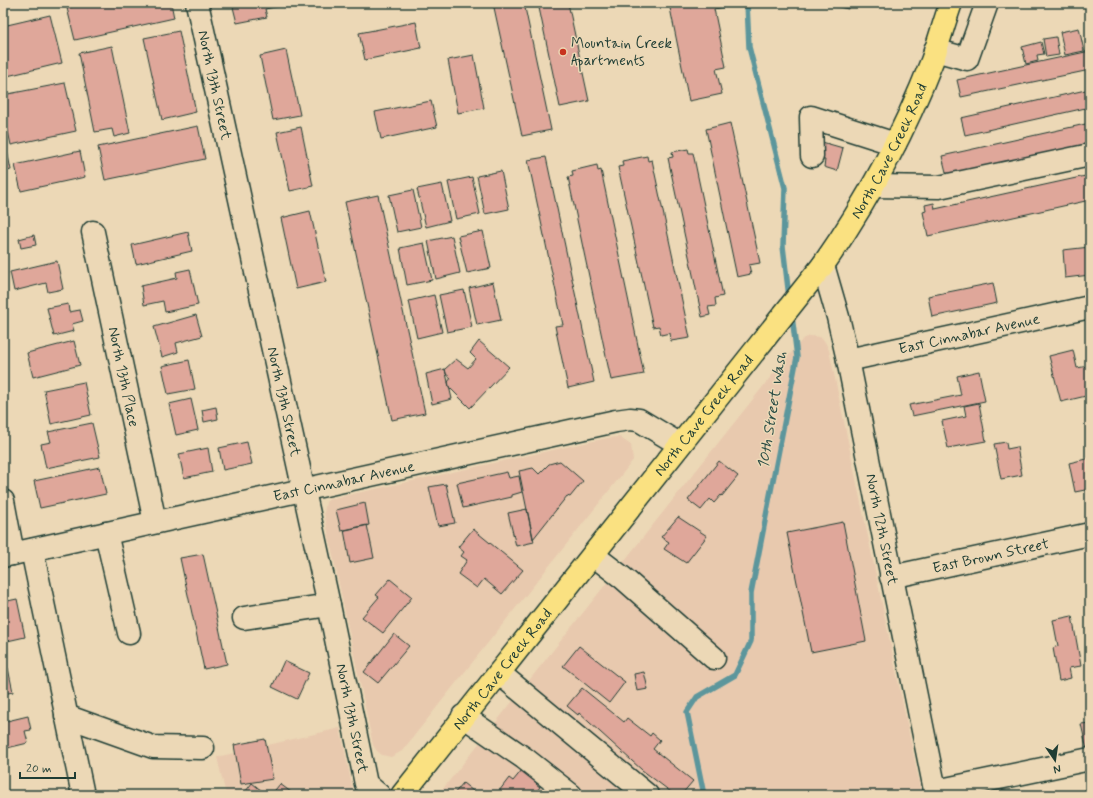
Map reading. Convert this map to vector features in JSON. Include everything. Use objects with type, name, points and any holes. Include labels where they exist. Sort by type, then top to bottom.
[{"type":"main road","name":"North Cave Creek Road","points":[[402,795],[463,716],[499,673],[816,273],[850,225],[873,186],[894,144],[935,50],[951,3]]},
{"type":"street","name":"North 13th Street","points":[[197,3],[329,604],[366,784],[379,795]]},
{"type":"street","points":[[935,50],[967,59],[987,3]]},
{"type":"street","points":[[812,156],[811,117],[894,144]]},
{"type":"street","points":[[873,186],[939,187],[1090,155]]},
{"type":"street","name":"North 13th Place","points":[[93,232],[155,522]]},
{"type":"street","name":"North 12th Street","points":[[816,273],[838,317],[848,360],[936,793]]},
{"type":"street","name":"East Cinnabar Avenue","points":[[848,360],[1090,307]]},
{"type":"street","name":"East Cinnabar Avenue","points":[[16,553],[630,419],[639,420],[679,444]]},
{"type":"street","points":[[3,501],[16,553],[66,716],[83,795]]},
{"type":"street","points":[[106,533],[129,633]]},
{"type":"street","name":"East Brown Street","points":[[891,577],[1090,534]]},
{"type":"street","points":[[593,555],[623,578],[714,658]]},
{"type":"street","points":[[244,618],[329,604]]},
{"type":"street","points":[[499,673],[647,795]]},
{"type":"street","points":[[66,716],[153,747],[203,748]]},
{"type":"street","points":[[463,716],[524,758],[571,795]]},
{"type":"street","points":[[936,793],[1090,759]]},
{"type":"shaded area","points":[[810,336],[820,337],[825,342],[829,350],[922,795],[438,795],[773,374],[803,339]]},
{"type":"shaded area","points":[[619,437],[631,445],[633,460],[402,751],[391,757],[382,755],[373,745],[324,513],[326,502],[330,499],[607,438]]},
{"type":"shaded area","points":[[340,728],[354,795],[226,795],[217,757]]},
{"type":"building","points":[[88,3],[171,3],[174,18],[75,40],[67,8]]},
{"type":"building","points":[[232,3],[295,3],[265,9],[267,17],[237,23]]},
{"type":"building","points":[[493,3],[524,3],[551,130],[522,136]]},
{"type":"building","name":"Mountain Creek Apartments","points":[[538,3],[568,3],[589,101],[560,107]]},
{"type":"building","points":[[669,3],[725,3],[726,7],[714,9],[726,67],[716,69],[722,94],[689,101]]},
{"type":"building","points":[[820,3],[849,3],[848,9]]},
{"type":"building","points":[[50,15],[62,63],[3,77],[3,26]]},
{"type":"building","points":[[416,22],[421,48],[365,60],[359,33]]},
{"type":"building","points":[[1079,28],[1084,51],[1065,55],[1060,32]]},
{"type":"building","points":[[179,31],[196,112],[162,120],[144,38]]},
{"type":"building","points":[[1056,37],[1059,55],[1046,57],[1043,39]]},
{"type":"building","points":[[1041,42],[1044,54],[1037,55],[1038,61],[1026,64],[1022,47]]},
{"type":"building","points":[[112,46],[130,133],[114,137],[112,129],[95,132],[79,53]]},
{"type":"building","points":[[286,50],[300,115],[273,120],[260,56]]},
{"type":"building","points":[[1090,51],[1090,70],[961,97],[957,80]]},
{"type":"building","points":[[474,55],[484,108],[458,113],[448,60]]},
{"type":"building","points":[[65,83],[76,131],[11,145],[3,108],[3,95]]},
{"type":"building","points":[[1090,89],[1090,107],[965,135],[961,118]]},
{"type":"building","points":[[431,101],[437,127],[381,139],[375,112]]},
{"type":"building","points":[[730,123],[760,263],[749,265],[751,274],[737,277],[706,129]]},
{"type":"building","points":[[1090,123],[1090,149],[948,180],[942,156]]},
{"type":"building","points":[[198,126],[205,159],[105,180],[98,147]]},
{"type":"building","points":[[301,127],[313,186],[290,191],[277,132]]},
{"type":"building","points":[[822,142],[843,148],[837,171],[824,167],[825,160],[819,159]]},
{"type":"building","points":[[6,146],[11,170],[3,172],[3,147]]},
{"type":"building","points":[[688,149],[689,153],[693,153],[723,296],[715,298],[716,306],[708,307],[710,315],[702,317],[668,158],[673,157],[672,152]]},
{"type":"building","points":[[80,151],[85,177],[21,191],[15,165]]},
{"type":"building","points":[[647,156],[648,161],[652,160],[690,338],[671,341],[670,333],[661,335],[659,326],[653,327],[618,167],[623,166],[622,161]]},
{"type":"building","points":[[546,157],[594,382],[568,388],[555,326],[563,325],[528,160]]},
{"type":"building","points":[[597,165],[598,171],[601,170],[644,374],[611,380],[568,177],[573,176],[572,171]]},
{"type":"building","points":[[501,171],[509,209],[485,214],[477,176]]},
{"type":"building","points":[[1090,175],[1090,200],[928,236],[923,212],[926,211],[925,205],[934,203],[935,209]]},
{"type":"building","points":[[472,177],[480,214],[456,219],[448,182]]},
{"type":"building","points":[[442,184],[450,221],[426,227],[417,189]]},
{"type":"building","points":[[413,190],[421,227],[397,232],[389,195]]},
{"type":"building","points":[[378,195],[425,413],[392,420],[345,202]]},
{"type":"building","points":[[310,211],[326,282],[296,289],[281,218]]},
{"type":"building","points":[[483,231],[491,268],[467,273],[458,236]]},
{"type":"building","points":[[188,232],[192,251],[136,264],[132,245]]},
{"type":"building","points":[[34,235],[36,245],[21,248],[19,239]]},
{"type":"building","points":[[452,236],[460,273],[436,279],[428,241]]},
{"type":"building","points":[[424,243],[432,280],[407,285],[400,248]]},
{"type":"building","points":[[1090,247],[1090,275],[1065,278],[1063,250]]},
{"type":"building","points":[[57,261],[63,289],[48,292],[46,283],[14,291],[10,272]]},
{"type":"building","points":[[190,269],[198,305],[165,312],[163,301],[144,305],[141,286],[177,278],[176,272]]},
{"type":"building","points":[[493,282],[501,320],[477,325],[469,288]]},
{"type":"building","points":[[993,283],[997,303],[932,317],[928,296]]},
{"type":"building","points":[[464,290],[472,327],[447,332],[439,295]]},
{"type":"building","points":[[434,295],[442,332],[417,338],[409,301]]},
{"type":"building","points":[[68,304],[69,312],[80,310],[83,321],[72,324],[74,331],[54,336],[47,308]]},
{"type":"building","points":[[196,315],[202,336],[176,343],[178,352],[162,357],[154,327]]},
{"type":"building","points":[[74,341],[80,365],[33,377],[27,353]]},
{"type":"building","points":[[479,341],[509,367],[470,408],[449,387],[448,382],[451,378],[446,374],[445,369],[456,359],[468,368],[476,359],[470,353]]},
{"type":"building","points":[[1073,350],[1077,368],[1088,366],[1090,395],[1061,402],[1049,356]]},
{"type":"building","points":[[189,360],[195,389],[168,394],[162,366]]},
{"type":"building","points":[[445,369],[452,399],[432,404],[426,374]]},
{"type":"building","points":[[979,371],[985,401],[912,416],[909,405],[961,395],[957,376]]},
{"type":"building","points":[[84,382],[91,415],[51,424],[44,390]]},
{"type":"building","points":[[191,399],[198,430],[176,435],[169,404]]},
{"type":"building","points":[[979,403],[986,441],[948,448],[942,421],[966,416],[964,406]]},
{"type":"building","points":[[216,407],[218,419],[204,422],[202,410]]},
{"type":"building","points":[[92,423],[100,457],[46,468],[41,444],[51,442],[48,432]]},
{"type":"building","points":[[247,442],[252,464],[223,470],[219,448]]},
{"type":"building","points":[[1006,442],[1007,449],[1017,447],[1022,475],[1001,479],[994,444]]},
{"type":"building","points":[[208,448],[212,472],[184,478],[179,454]]},
{"type":"building","points":[[1090,458],[1090,489],[1075,492],[1069,463]]},
{"type":"building","points":[[560,461],[583,481],[570,497],[567,496],[533,539],[519,471],[533,468],[539,474],[549,464]]},
{"type":"building","points":[[719,461],[738,476],[722,496],[721,495],[714,503],[710,499],[701,510],[688,500]]},
{"type":"building","points":[[100,467],[106,494],[40,508],[34,481]]},
{"type":"building","points":[[507,472],[509,478],[519,476],[522,492],[512,495],[512,497],[463,508],[457,483]]},
{"type":"building","points":[[446,484],[455,523],[438,526],[429,487]]},
{"type":"building","points":[[365,503],[369,525],[341,531],[336,510]]},
{"type":"building","points":[[527,509],[534,542],[516,546],[508,513]]},
{"type":"building","points":[[678,517],[707,536],[686,563],[664,549],[669,542],[661,537]]},
{"type":"building","points":[[843,522],[866,641],[811,652],[787,533]]},
{"type":"building","points":[[367,525],[374,558],[350,563],[344,530]]},
{"type":"building","points":[[473,529],[523,570],[502,594],[484,579],[477,588],[458,574],[467,560],[461,556],[464,552],[458,547]]},
{"type":"building","points":[[203,554],[227,664],[204,669],[180,558]]},
{"type":"building","points":[[390,579],[412,597],[383,633],[362,617],[379,597],[376,595]]},
{"type":"building","points":[[17,599],[25,637],[3,642],[3,602]]},
{"type":"building","points":[[1072,616],[1081,666],[1069,668],[1071,678],[1059,681],[1053,648],[1058,646],[1053,620]]},
{"type":"building","points":[[394,634],[409,646],[378,683],[364,672]]},
{"type":"building","points":[[579,646],[625,682],[609,703],[563,666]]},
{"type":"building","points":[[284,661],[309,673],[297,699],[272,687]]},
{"type":"building","points":[[8,668],[13,692],[3,694],[3,669]]},
{"type":"building","points":[[644,672],[648,689],[637,691],[634,674]]},
{"type":"building","points":[[582,688],[624,722],[627,718],[650,736],[652,733],[660,740],[653,749],[693,781],[681,795],[675,795],[642,770],[579,713],[578,715],[567,706]]},
{"type":"building","points":[[28,716],[31,730],[25,731],[28,743],[3,749],[3,722]]},
{"type":"building","points":[[1090,723],[1090,750],[1087,750],[1081,724]]},
{"type":"building","points":[[265,739],[273,779],[241,784],[234,745]]},
{"type":"building","points":[[522,770],[538,782],[536,784],[540,787],[534,795],[496,795],[509,778],[513,781]]},
{"type":"building","points":[[252,783],[267,795],[243,795]]},
{"type":"building","points":[[463,783],[478,795],[453,795]]},
{"type":"building","points":[[280,784],[295,795],[271,795]]},
{"type":"waterway","name":"10th Street Wash","points":[[747,3],[749,47],[785,188],[783,246],[789,297]]},
{"type":"waterway","name":"10th Street Wash","points":[[704,795],[687,712],[697,697],[735,675],[751,641],[751,593],[797,357],[792,316]]},
{"type":"place","name":"Mountain Creek Apartments","points":[[563,52]]}]
